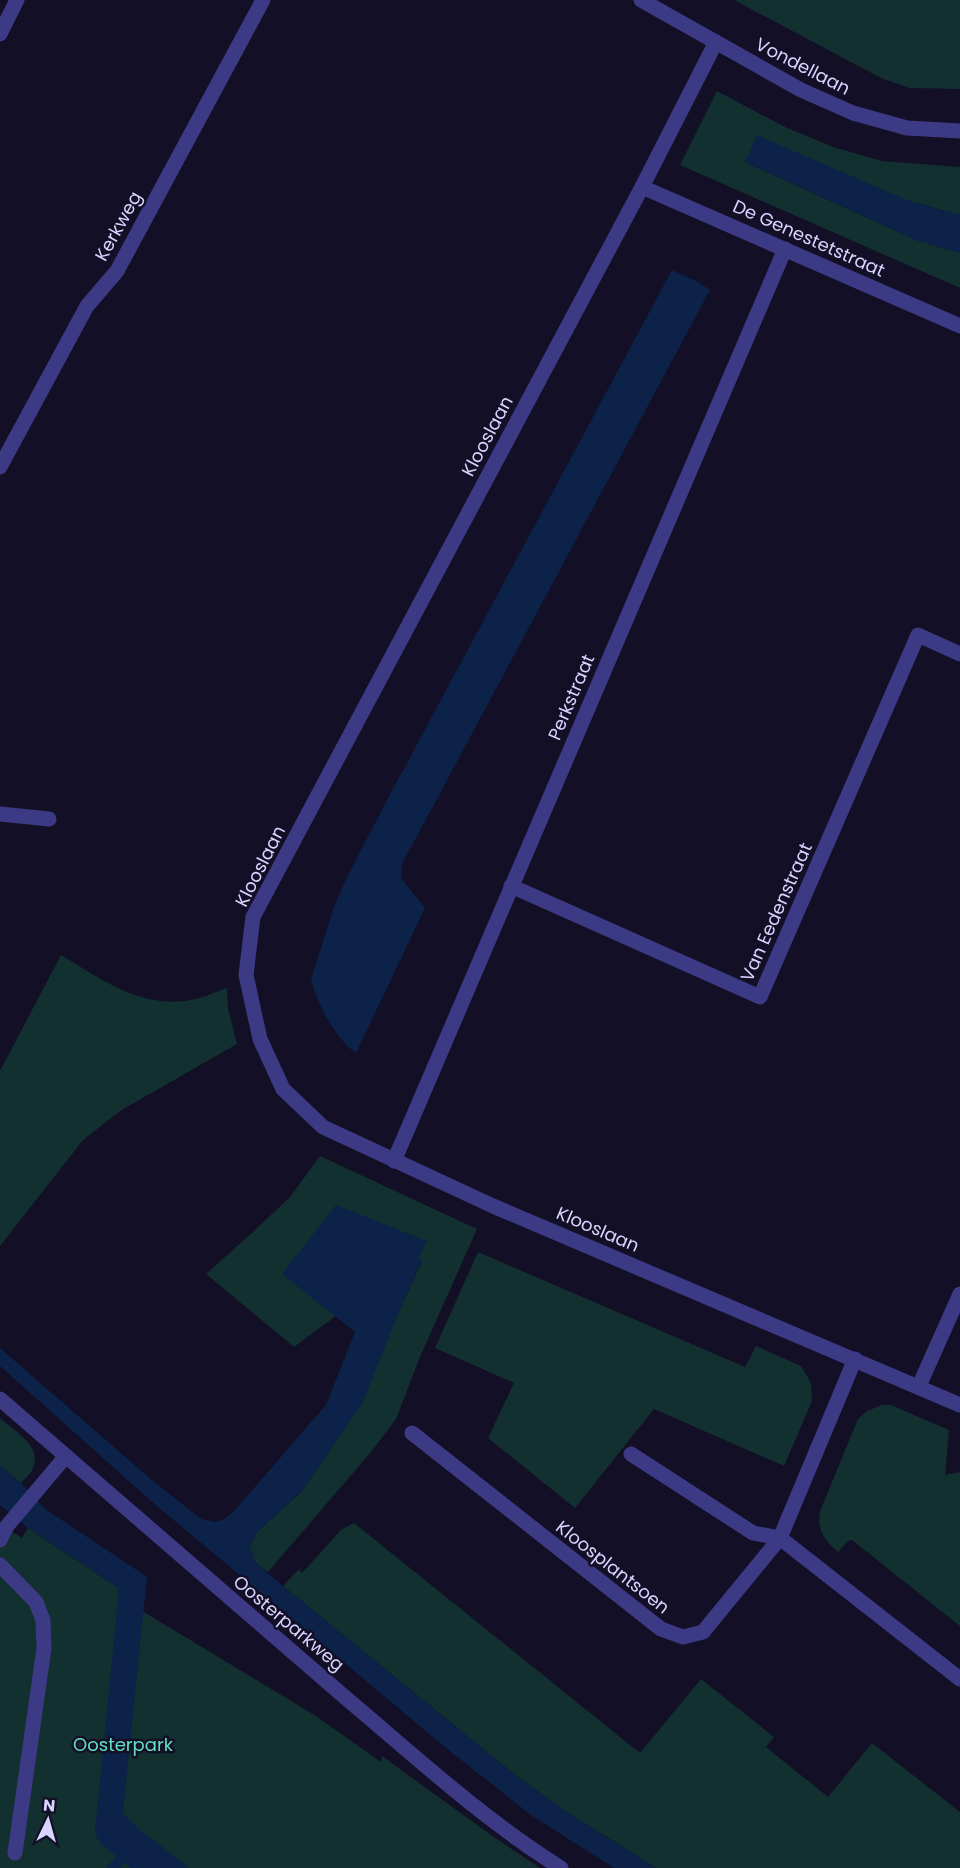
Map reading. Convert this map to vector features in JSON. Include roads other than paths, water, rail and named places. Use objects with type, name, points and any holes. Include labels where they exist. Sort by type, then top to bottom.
[{"type":"street","points":[[0,34],[17,0]]},
{"type":"street","name":"Kerkweg","points":[[0,467],[87,306],[117,271],[263,0]]},
{"type":"street","name":"Vondellaan","points":[[641,0],[801,90],[853,113],[907,128],[960,130]]},
{"type":"street","name":"Klooslaan","points":[[716,42],[642,187],[253,917],[246,975],[260,1039],[283,1089],[323,1127],[493,1206],[960,1405]]},
{"type":"street","name":"De Genestetstraat","points":[[642,187],[960,326]]},
{"type":"street","name":"Perkstraat","points":[[394,1161],[785,249]]},
{"type":"street","name":"Van Eedenstraat","points":[[511,886],[760,997],[918,636],[960,654]]},
{"type":"street","points":[[0,814],[49,819]]},
{"type":"street","points":[[919,1386],[960,1294]]},
{"type":"street","name":"Kloosplantsoen","points":[[412,1433],[661,1629],[683,1637],[703,1632],[780,1538],[855,1359]]},
{"type":"street","name":"Oosterparkweg","points":[[0,1399],[457,1792],[526,1846],[561,1868]]},
{"type":"street","points":[[631,1454],[753,1533],[780,1538],[960,1679]]},
{"type":"street","points":[[3,1533],[66,1456]]},
{"type":"street","points":[[0,1565],[36,1602],[43,1620],[44,1648],[15,1853]]},
{"type":"water","points":[[757,135],[909,201],[960,215],[960,253],[916,240],[745,162]]},
{"type":"water","points":[[672,270],[710,290],[402,864],[401,878],[425,908],[356,1053],[334,1030],[317,998],[311,979],[335,904],[386,802]]},
{"type":"water","points":[[336,1205],[427,1241],[418,1258],[422,1260],[362,1404],[302,1491],[257,1532],[250,1545],[253,1558],[283,1586],[519,1778],[570,1814],[656,1868],[614,1868],[531,1815],[451,1752],[151,1501],[0,1366],[0,1348],[153,1481],[201,1519],[215,1522],[226,1518],[326,1405],[355,1332],[282,1274]]},
{"type":"water","points":[[0,1466],[21,1483],[45,1509],[147,1577],[123,1813],[138,1828],[189,1868],[131,1868],[124,1863],[120,1868],[106,1868],[116,1856],[100,1843],[95,1831],[119,1588],[28,1528],[0,1505]]},
{"type":"park label","name":"Oosterpark","points":[[123,1744]]}]
